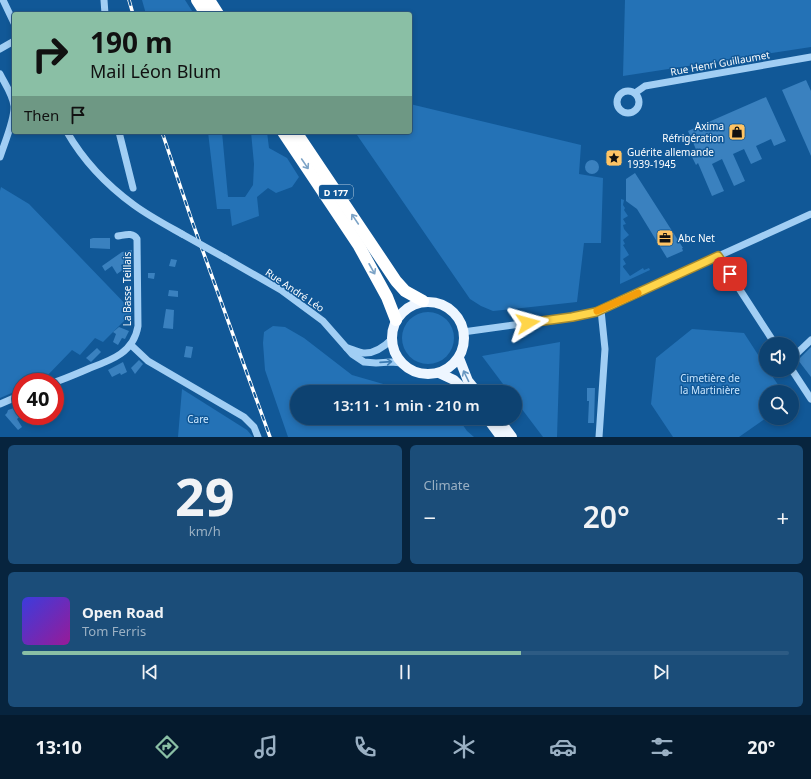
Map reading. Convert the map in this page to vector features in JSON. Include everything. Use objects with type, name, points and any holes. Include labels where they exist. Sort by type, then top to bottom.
[{"type":"highway","points":[[196,0],[205,12]]},
{"type":"highway","points":[[209,0],[217,12]]},
{"type":"highway","name":"D 177","points":[[284,134],[363,252],[387,297],[396,320]]},
{"type":"highway","name":"D 177","points":[[297,134],[396,281],[405,291],[423,301]]},
{"type":"main road","points":[[423,301],[430,301],[443,305],[453,312],[459,321],[463,332],[463,348],[459,358],[447,369],[439,373],[419,374],[408,369],[396,355],[392,338],[396,320],[408,308],[423,301]]},
{"type":"main road","points":[[459,358],[468,381],[471,385]]},
{"type":"main road","points":[[439,373],[454,380],[459,385]]},
{"type":"main road","points":[[492,425],[501,437]]},
{"type":"main road","points":[[503,425],[512,437]]},
{"type":"street","points":[[3,0],[12,19]]},
{"type":"street","points":[[104,0],[105,12]]},
{"type":"street","points":[[0,49],[12,42]]},
{"type":"street","name":"Rue Henri Guillaumet","points":[[635,93],[645,86],[811,57]]},
{"type":"street","points":[[0,74],[12,100]]},
{"type":"street","points":[[0,157],[12,118]]},
{"type":"street","name":"Rue André Léo","points":[[68,134],[104,180],[124,198],[155,219],[281,290],[323,321],[352,354],[364,362],[402,363]]},
{"type":"street","points":[[120,134],[133,188]]},
{"type":"street","points":[[463,332],[572,317],[601,310],[811,214]]},
{"type":"street","name":"La Basse Teillais","points":[[64,378],[109,361],[123,352],[136,336],[138,326],[137,239],[132,234],[118,236]]},
{"type":"street","points":[[718,256],[770,337]]},
{"type":"street","points":[[599,437],[605,349],[601,310]]},
{"type":"street","points":[[347,348],[362,353],[368,352],[381,348],[392,338]]},
{"type":"street","points":[[799,351],[811,340]]},
{"type":"street","points":[[130,345],[148,361],[244,417],[254,427],[258,437]]},
{"type":"street","points":[[797,377],[811,399]]},
{"type":"street","points":[[0,404],[12,399]]},
{"type":"green space","points":[[142,0],[185,0],[193,12],[145,12]]},
{"type":"green space","points":[[625,0],[811,0],[811,47],[623,76]]},
{"type":"green space","points":[[412,104],[581,145],[579,174],[603,178],[601,243],[584,243],[577,302],[493,311],[470,299],[357,135],[412,134]]},
{"type":"green space","points":[[208,134],[222,134],[228,197],[245,197],[253,185],[254,164],[251,134],[267,134],[269,148],[287,158],[299,177],[292,187],[276,193],[268,188],[257,197],[259,216],[232,226],[230,209],[217,209]]},
{"type":"green space","points":[[1,187],[29,204],[133,312],[103,342],[95,338],[80,355],[72,350],[50,373],[12,373],[12,393],[0,398]]},
{"type":"green space","points":[[621,199],[624,200],[624,210],[628,216],[623,219],[626,224],[623,225],[624,229],[629,235],[623,240],[625,244],[623,245],[629,255],[623,259],[626,264],[623,267],[630,276],[643,268],[644,270],[649,268],[650,270],[620,284]]},
{"type":"green space","points":[[423,312],[433,312],[442,316],[450,324],[454,333],[454,343],[450,352],[442,360],[433,364],[423,364],[414,360],[406,352],[402,343],[402,333],[406,324],[414,316]]},
{"type":"green space","points":[[273,326],[285,327],[304,338],[352,375],[387,385],[290,385],[290,425],[463,425],[474,437],[288,437],[265,370],[263,343],[264,332]]},
{"type":"green space","name":"Cimetière de la Martinière","points":[[692,329],[744,333],[759,356],[759,377],[773,377],[778,385],[759,385],[759,423],[739,437],[673,437],[651,404],[656,358]]},
{"type":"green space","points":[[560,342],[557,437],[543,437],[522,409],[522,385],[504,385],[482,356]]},
{"type":"green space","name":"Care","points":[[182,389],[247,430],[253,437],[178,437]]},
{"type":"building","points":[[806,80],[811,91],[811,156],[782,90]]},
{"type":"building","points":[[766,97],[786,141],[774,146],[771,139],[756,146],[762,159],[751,164],[744,149],[733,154],[745,181],[734,186],[722,159],[712,164],[724,191],[712,196],[698,163],[696,165],[692,157],[698,154],[688,131]]},
{"type":"building","points":[[592,160],[597,162],[599,167],[597,172],[592,174],[587,172],[585,167],[587,162]]},
{"type":"building","points":[[635,173],[683,248],[683,251],[667,258],[637,209],[626,201],[626,179]]},
{"type":"building","points":[[110,238],[110,249],[90,248],[90,239]]},
{"type":"building","points":[[132,250],[132,261],[121,265],[124,269],[117,274],[112,266],[105,271],[102,266],[122,252]]},
{"type":"building","points":[[171,259],[177,260],[175,267],[169,266]]},
{"type":"building","points":[[148,273],[155,273],[154,279],[148,278]]},
{"type":"building","points":[[169,290],[178,291],[178,297],[168,296]]},
{"type":"building","points":[[166,309],[174,310],[173,329],[163,328]]},
{"type":"building","points":[[119,327],[129,331],[125,339],[122,338],[118,345],[113,342],[116,334],[113,332]]},
{"type":"building","points":[[186,346],[193,347],[191,358],[184,357]]},
{"type":"building","points":[[811,347],[811,377],[799,361],[799,359]]},
{"type":"building","points":[[97,348],[101,352],[91,362],[86,358]]},
{"type":"building","points":[[139,360],[143,364],[135,374],[131,368]]},
{"type":"building","points":[[123,362],[127,372],[121,375],[120,373],[112,377],[108,370]]},
{"type":"building","points":[[587,388],[595,388],[594,423],[588,423],[589,401],[587,401]]},
{"type":"building","points":[[12,409],[12,423],[5,415],[8,410]]},
{"type":"building","points":[[14,425],[21,425],[22,427],[18,430]]},
{"type":"railway","points":[[129,0],[132,12]]},
{"type":"railway","points":[[163,134],[192,221],[270,437]]},
{"type":"slow traffic","points":[[597,311],[638,293]]},
{"type":"place","name":"Axima Réfrigération","points":[[737,132]]},
{"type":"place","name":"Guérite allemande 1939-1945","points":[[614,158]]},
{"type":"place","name":"Abc Net","points":[[665,238]]},
{"type":"route","points":[[528,323],[596,312],[718,256],[730,274]]}]
